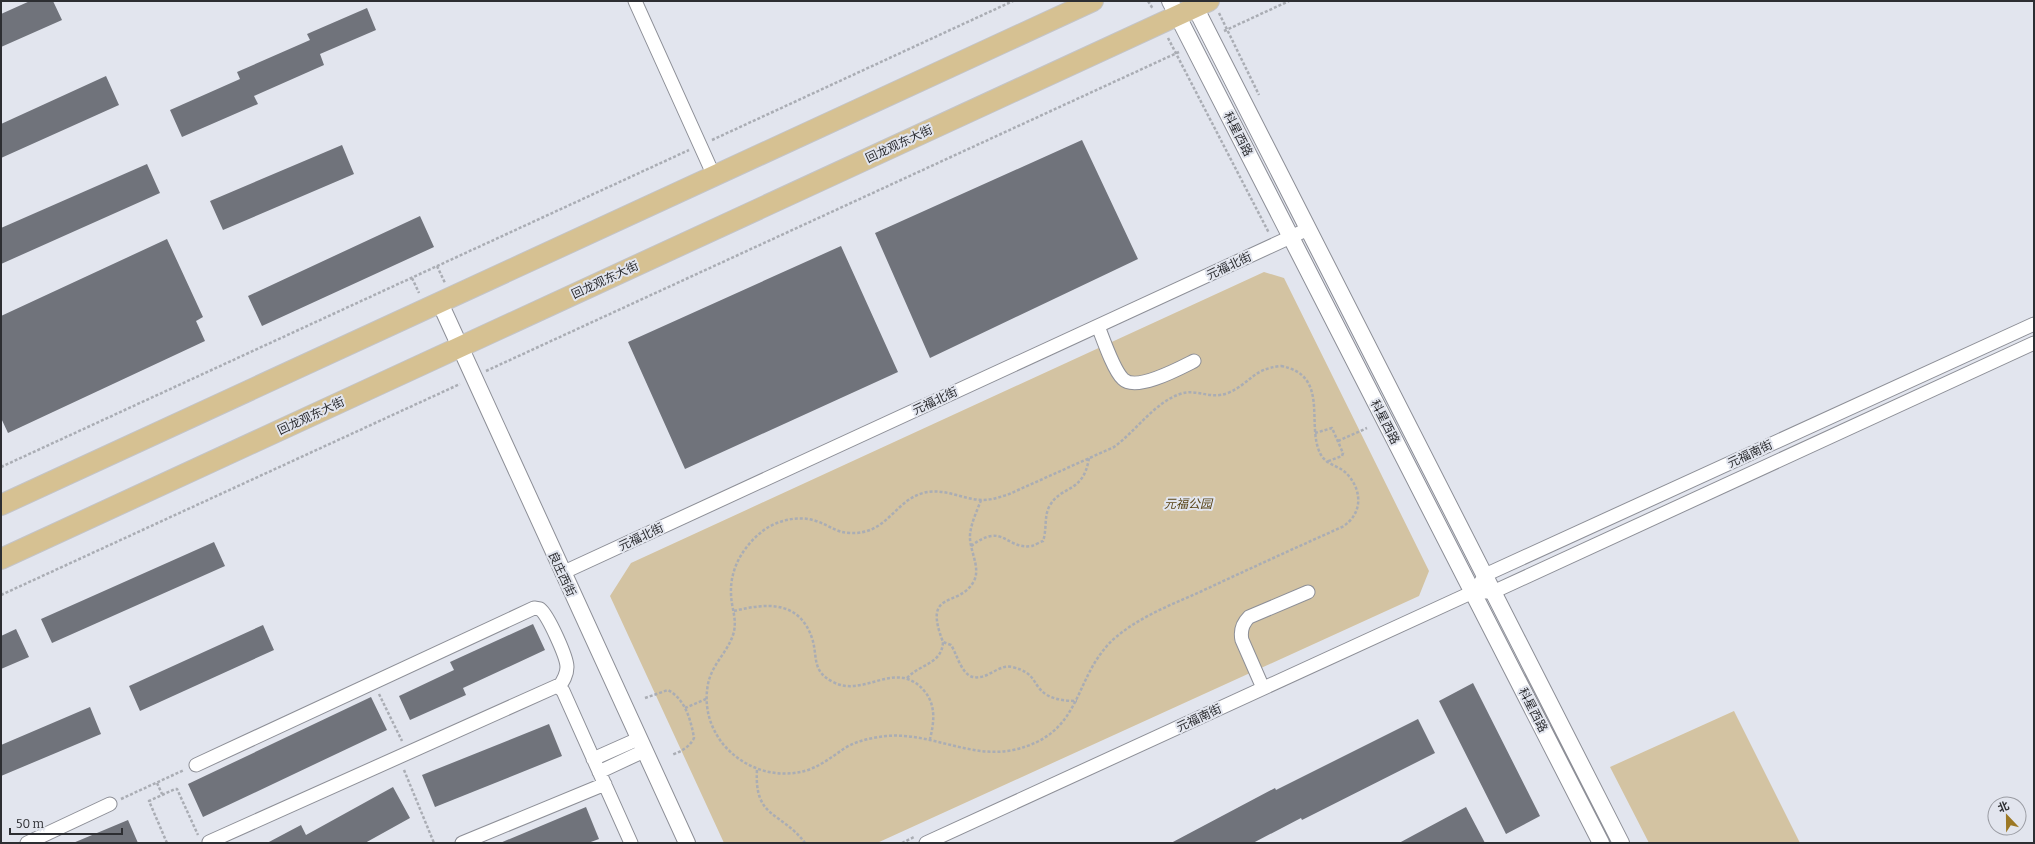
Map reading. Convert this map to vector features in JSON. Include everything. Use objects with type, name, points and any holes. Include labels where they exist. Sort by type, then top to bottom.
[{"type":"main road","points":[[1,506],[1093,1]]},
{"type":"main road","name":"回龙观东大街","points":[[1,559],[460,347],[1173,8],[1203,4]]},
{"type":"street","points":[[635,1],[714,176]]},
{"type":"street","name":"科星西路","points":[[1203,4],[1308,229],[1621,843]]},
{"type":"street","name":"科星西路","points":[[1173,8],[1601,843]]},
{"type":"street","name":"元福北街","points":[[562,573],[1308,229]]},
{"type":"street","name":"良庄西街","points":[[440,304],[687,843]]},
{"type":"street","name":"元福南街","points":[[1485,575],[2034,324]]},
{"type":"street","points":[[1098,326],[1120,376],[1129,383],[1142,383],[1194,361]]},
{"type":"street","name":"元福南街","points":[[926,843],[1473,592],[1493,592],[2034,343]]},
{"type":"street","points":[[1473,592],[1485,575]]},
{"type":"street","points":[[1263,688],[1242,640],[1241,632],[1243,623],[1249,617],[1308,592]]},
{"type":"street","points":[[196,764],[534,608],[540,609],[544,613],[566,660],[566,674],[559,687]]},
{"type":"street","points":[[559,687],[563,691],[631,843]]},
{"type":"street","points":[[204,839],[551,688],[559,687]]},
{"type":"street","points":[[593,759],[641,745]]},
{"type":"street","points":[[599,772],[641,745]]},
{"type":"street","points":[[462,843],[605,784]]},
{"type":"street","points":[[27,843],[110,804]]},
{"type":"path","points":[[1,467],[1013,1]]},
{"type":"path","points":[[1255,17],[1289,1]]},
{"type":"path","points":[[1203,4],[1238,52]]},
{"type":"path","points":[[515,358],[1143,68]]},
{"type":"path","points":[[1273,367],[1290,368],[1304,378],[1315,406],[1315,433],[1320,454],[1326,462],[1348,474],[1356,489],[1359,507],[1351,520],[1342,527],[1156,612],[1128,628],[1115,638],[1102,652],[1087,676],[1070,714],[1057,728],[1043,738],[1026,746],[994,752],[981,751],[930,739],[898,735],[870,738],[846,748],[821,764],[808,770],[774,773],[757,770],[743,763],[721,742],[709,713],[706,699],[712,670],[732,639],[736,625],[731,594],[732,579],[740,556],[765,529],[789,519],[802,518],[818,521],[841,532],[856,534],[880,526],[910,500],[923,493],[943,492],[981,500],[994,499],[1007,495],[1089,458],[1122,441],[1159,407],[1180,394],[1188,392],[1210,396],[1222,394],[1235,390],[1257,372],[1273,367]]},
{"type":"path","points":[[1,595],[438,394]]},
{"type":"path","points":[[1315,433],[1331,427],[1338,441],[1342,455],[1326,462]]},
{"type":"path","points":[[1338,441],[1367,428]]},
{"type":"path","points":[[970,547],[982,538],[992,535],[1020,544],[1032,546],[1043,541],[1047,532],[1049,508],[1054,500],[1077,486],[1084,476],[1089,458]]},
{"type":"path","points":[[907,678],[912,672],[936,660],[943,650],[943,642],[937,625],[937,615],[940,606],[948,599],[960,594],[974,581],[977,572],[970,547],[973,522],[981,500]]},
{"type":"path","points":[[734,612],[753,606],[768,605],[783,607],[796,614],[803,621],[812,639],[817,664],[822,675],[833,683],[846,686],[860,686],[890,677],[907,678],[921,686],[930,698],[933,712],[934,724],[930,739]]},
{"type":"path","points":[[943,642],[951,645],[965,672],[973,677],[984,676],[999,668],[1010,667],[1029,673],[1047,695],[1058,699],[1077,701]]},
{"type":"path","points":[[645,698],[668,690],[675,694],[685,708],[694,738],[691,745],[672,755]]},
{"type":"path","points":[[685,708],[706,699]]},
{"type":"path","points":[[110,804],[196,764]]},
{"type":"path","points":[[757,770],[756,786],[763,805],[792,828],[805,843]]},
{"type":"path","points":[[157,783],[162,794]]},
{"type":"path","points":[[167,843],[149,801],[162,794],[177,789],[204,839]]},
{"type":"green space","name":"元福公园","points":[[1264,272],[1284,278],[1429,571],[1419,596],[877,843],[724,843],[610,596],[631,563]]},
{"type":"green space","points":[[1734,711],[1800,843],[1649,843],[1610,767]]},
{"type":"building","points":[[30,1],[53,1],[62,20],[1,47],[1,14]]},
{"type":"building","points":[[367,8],[376,30],[320,54],[324,65],[254,96],[258,104],[182,137],[170,110],[240,79],[237,72],[310,40],[307,34]]},
{"type":"building","points":[[106,76],[119,105],[1,158],[1,124]]},
{"type":"building","points":[[1082,140],[1138,259],[930,358],[875,233]]},
{"type":"building","points":[[342,145],[354,174],[223,230],[210,201]]},
{"type":"building","points":[[147,164],[160,193],[1,264],[1,228]]},
{"type":"building","points":[[420,216],[434,247],[262,326],[248,296]]},
{"type":"building","points":[[167,239],[203,317],[196,321],[205,341],[8,433],[1,418],[1,316]]},
{"type":"building","points":[[841,246],[898,372],[685,469],[628,342]]},
{"type":"building","points":[[214,542],[225,566],[52,643],[41,619]]},
{"type":"building","points":[[533,624],[545,650],[463,688],[466,695],[410,720],[399,696],[454,670],[450,662]]},
{"type":"building","points":[[263,625],[274,650],[140,711],[129,686]]},
{"type":"building","points":[[16,629],[29,657],[1,669],[1,636]]},
{"type":"building","points":[[1473,683],[1540,816],[1506,834],[1439,701]]},
{"type":"building","points":[[371,697],[387,730],[203,817],[188,784]]},
{"type":"building","points":[[90,707],[101,734],[1,776],[1,745]]},
{"type":"building","points":[[1418,719],[1435,753],[1302,820],[1301,818],[1253,843],[1171,843],[1275,788],[1276,790]]},
{"type":"building","points":[[549,724],[562,756],[435,807],[422,775]]},
{"type":"building","points":[[393,787],[410,818],[365,843],[267,843],[301,825],[306,835]]},
{"type":"building","points":[[586,807],[599,839],[588,843],[500,843]]},
{"type":"building","points":[[1466,807],[1485,843],[1399,843]]},
{"type":"building","points":[[128,820],[138,843],[73,843]]}]
